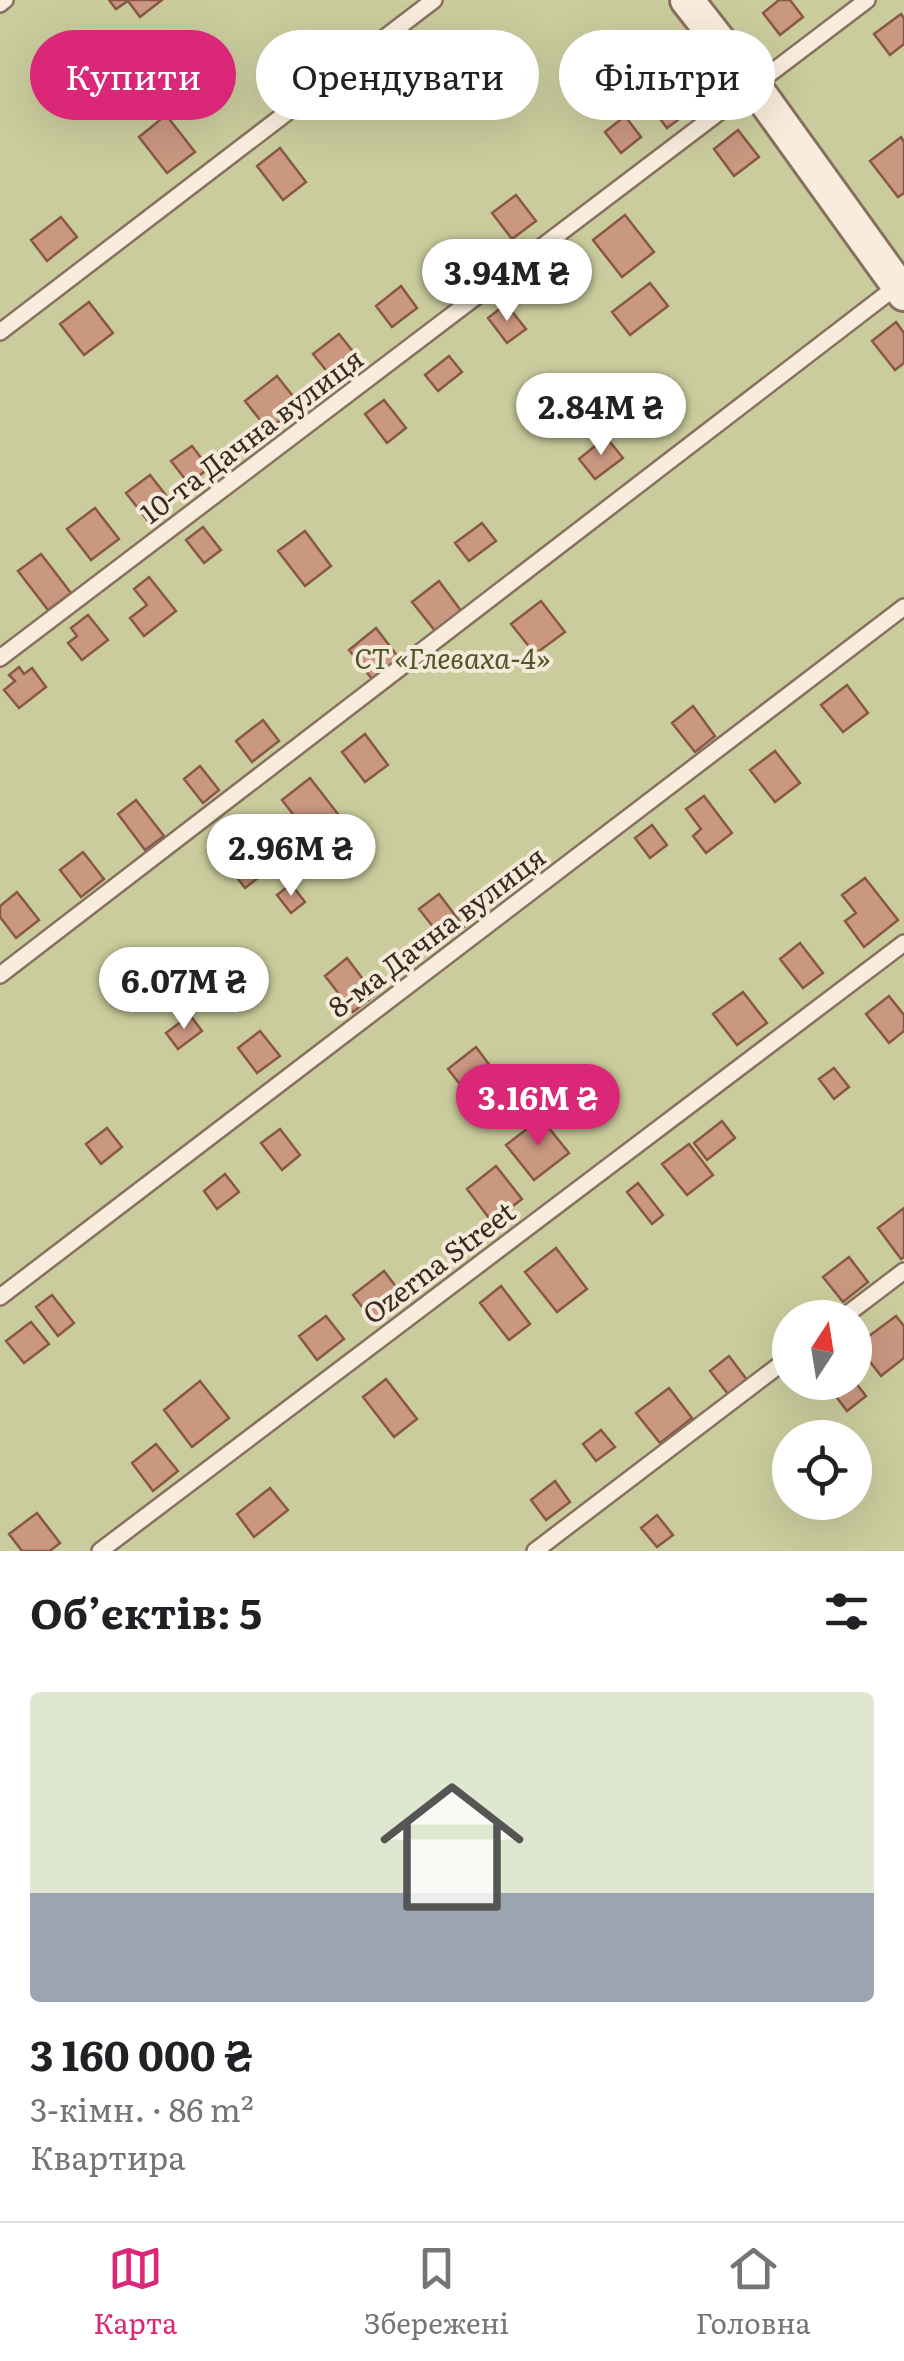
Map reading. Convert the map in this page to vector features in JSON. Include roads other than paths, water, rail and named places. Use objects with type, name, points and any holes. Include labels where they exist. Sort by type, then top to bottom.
[{"type":"street","points":[[687,0],[710,30]]},
{"type":"street","points":[[775,114],[902,287]]},
{"type":"lane","points":[[0,332],[434,0]]},
{"type":"lane","name":"10-та Дачна вулиця","points":[[775,71],[867,0]]},
{"type":"lane","name":"10-та Дачна вулиця","points":[[0,658],[711,120]]},
{"type":"lane","points":[[0,974],[902,287]]},
{"type":"lane","name":"8-ма Дачна вулиця","points":[[0,1297],[904,608]]},
{"type":"lane","name":"Ozerna Street","points":[[100,1551],[904,943]]},
{"type":"lane","points":[[866,1300],[904,1271]]},
{"type":"lane","points":[[536,1551],[772,1372]]},
{"type":"park label","name":"СТ «Глеваха-4»","points":[[452,659]]}]
